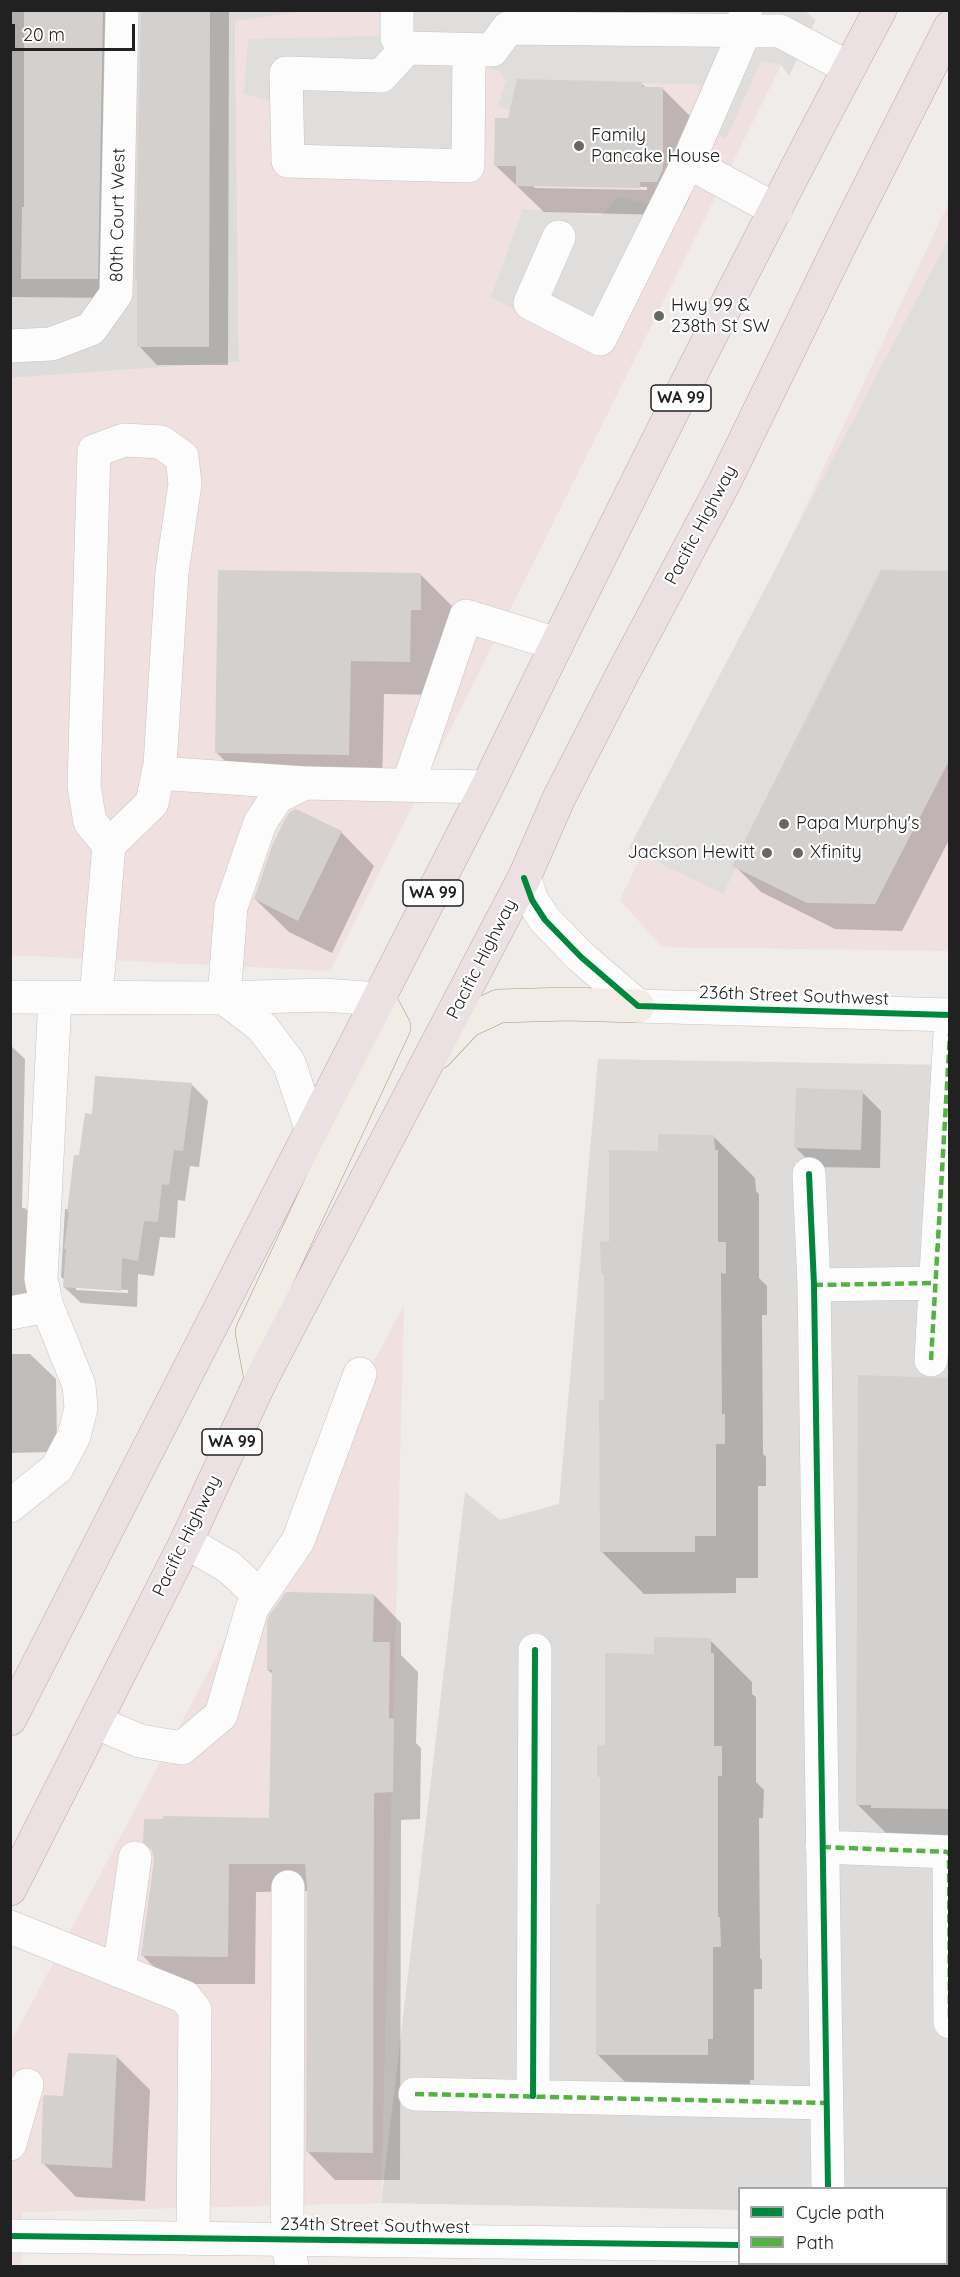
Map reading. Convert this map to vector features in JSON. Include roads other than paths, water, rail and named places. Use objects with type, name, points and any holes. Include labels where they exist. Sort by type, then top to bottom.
[{"type":"highway","name":"WA 99","points":[[10,1719],[312,1131],[776,210],[880,10]]},
{"type":"highway","name":"Pacific Highway","points":[[10,1888],[186,1542],[261,1380],[462,1000],[524,878],[570,777],[725,481],[950,27]]},
{"type":"main road","points":[[261,1380],[252,1332],[394,1027],[379,999]]},
{"type":"main road","points":[[426,1065],[467,1021],[500,1006],[567,1004],[638,1006]]},
{"type":"street","name":"80th Court West","points":[[10,346],[51,344],[91,329],[116,294],[122,10]]},
{"type":"street","points":[[397,10],[397,38],[407,48],[492,50],[508,28],[521,19],[745,21],[780,31],[849,68]]},
{"type":"street","points":[[559,237],[530,303],[600,339],[688,162],[745,21]]},
{"type":"street","points":[[407,48],[381,76],[286,73],[288,161],[468,166],[469,50]]},
{"type":"street","points":[[688,162],[776,210]]},
{"type":"street","points":[[96,998],[109,845],[152,803],[158,773],[172,572],[186,484],[182,457],[162,442],[124,440],[93,451],[84,786],[90,822],[109,845]]},
{"type":"street","points":[[408,785],[466,616],[557,644]]},
{"type":"street","points":[[158,773],[305,783],[487,787]]},
{"type":"street","points":[[224,998],[231,907],[260,824],[277,797],[305,783]]},
{"type":"street","points":[[524,878],[532,900],[545,920],[581,957],[638,1006]]},
{"type":"street","points":[[10,997],[224,998],[323,994],[379,999]]},
{"type":"street","points":[[10,1506],[57,1468],[75,1436],[81,1408],[79,1385],[47,1306],[41,1279],[55,998]]},
{"type":"street","points":[[224,998],[262,1028],[289,1063],[312,1131]]},
{"type":"street","name":"236th Street Southwest","points":[[638,1006],[950,1015]]},
{"type":"street","points":[[931,1360],[950,1034]]},
{"type":"street","points":[[809,1174],[814,1285],[828,2187]]},
{"type":"street","points":[[814,1285],[935,1283]]},
{"type":"street","points":[[10,1313],[47,1306]]},
{"type":"street","points":[[95,1722],[140,1741],[182,1748],[221,1715],[252,1608],[298,1541],[360,1374]]},
{"type":"street","points":[[186,1542],[229,1568],[260,1596]]},
{"type":"street","points":[[533,2096],[535,1650]]},
{"type":"street","points":[[822,1847],[949,1852],[950,2022]]},
{"type":"street","points":[[119,1971],[135,1858]]},
{"type":"street","points":[[288,1887],[289,2253]]},
{"type":"street","points":[[10,1927],[185,1997],[195,2010],[193,2239]]},
{"type":"street","points":[[10,2144],[27,2085]]},
{"type":"street","points":[[415,2094],[826,2103]]},
{"type":"street","name":"234th Street Southwest","points":[[10,2236],[132,2252],[193,2239],[289,2253],[641,2255],[738,2245]]},
{"type":"place","name":"Family Pancake House","points":[[579,146]]},
{"type":"place","name":"Hwy 99 & 238th St SW","points":[[659,316]]},
{"type":"place","name":"Papa Murphy's","points":[[784,824]]},
{"type":"place","name":"Jackson Hewitt","points":[[767,853]]},
{"type":"place","name":"Xfinity","points":[[798,853]]}]
